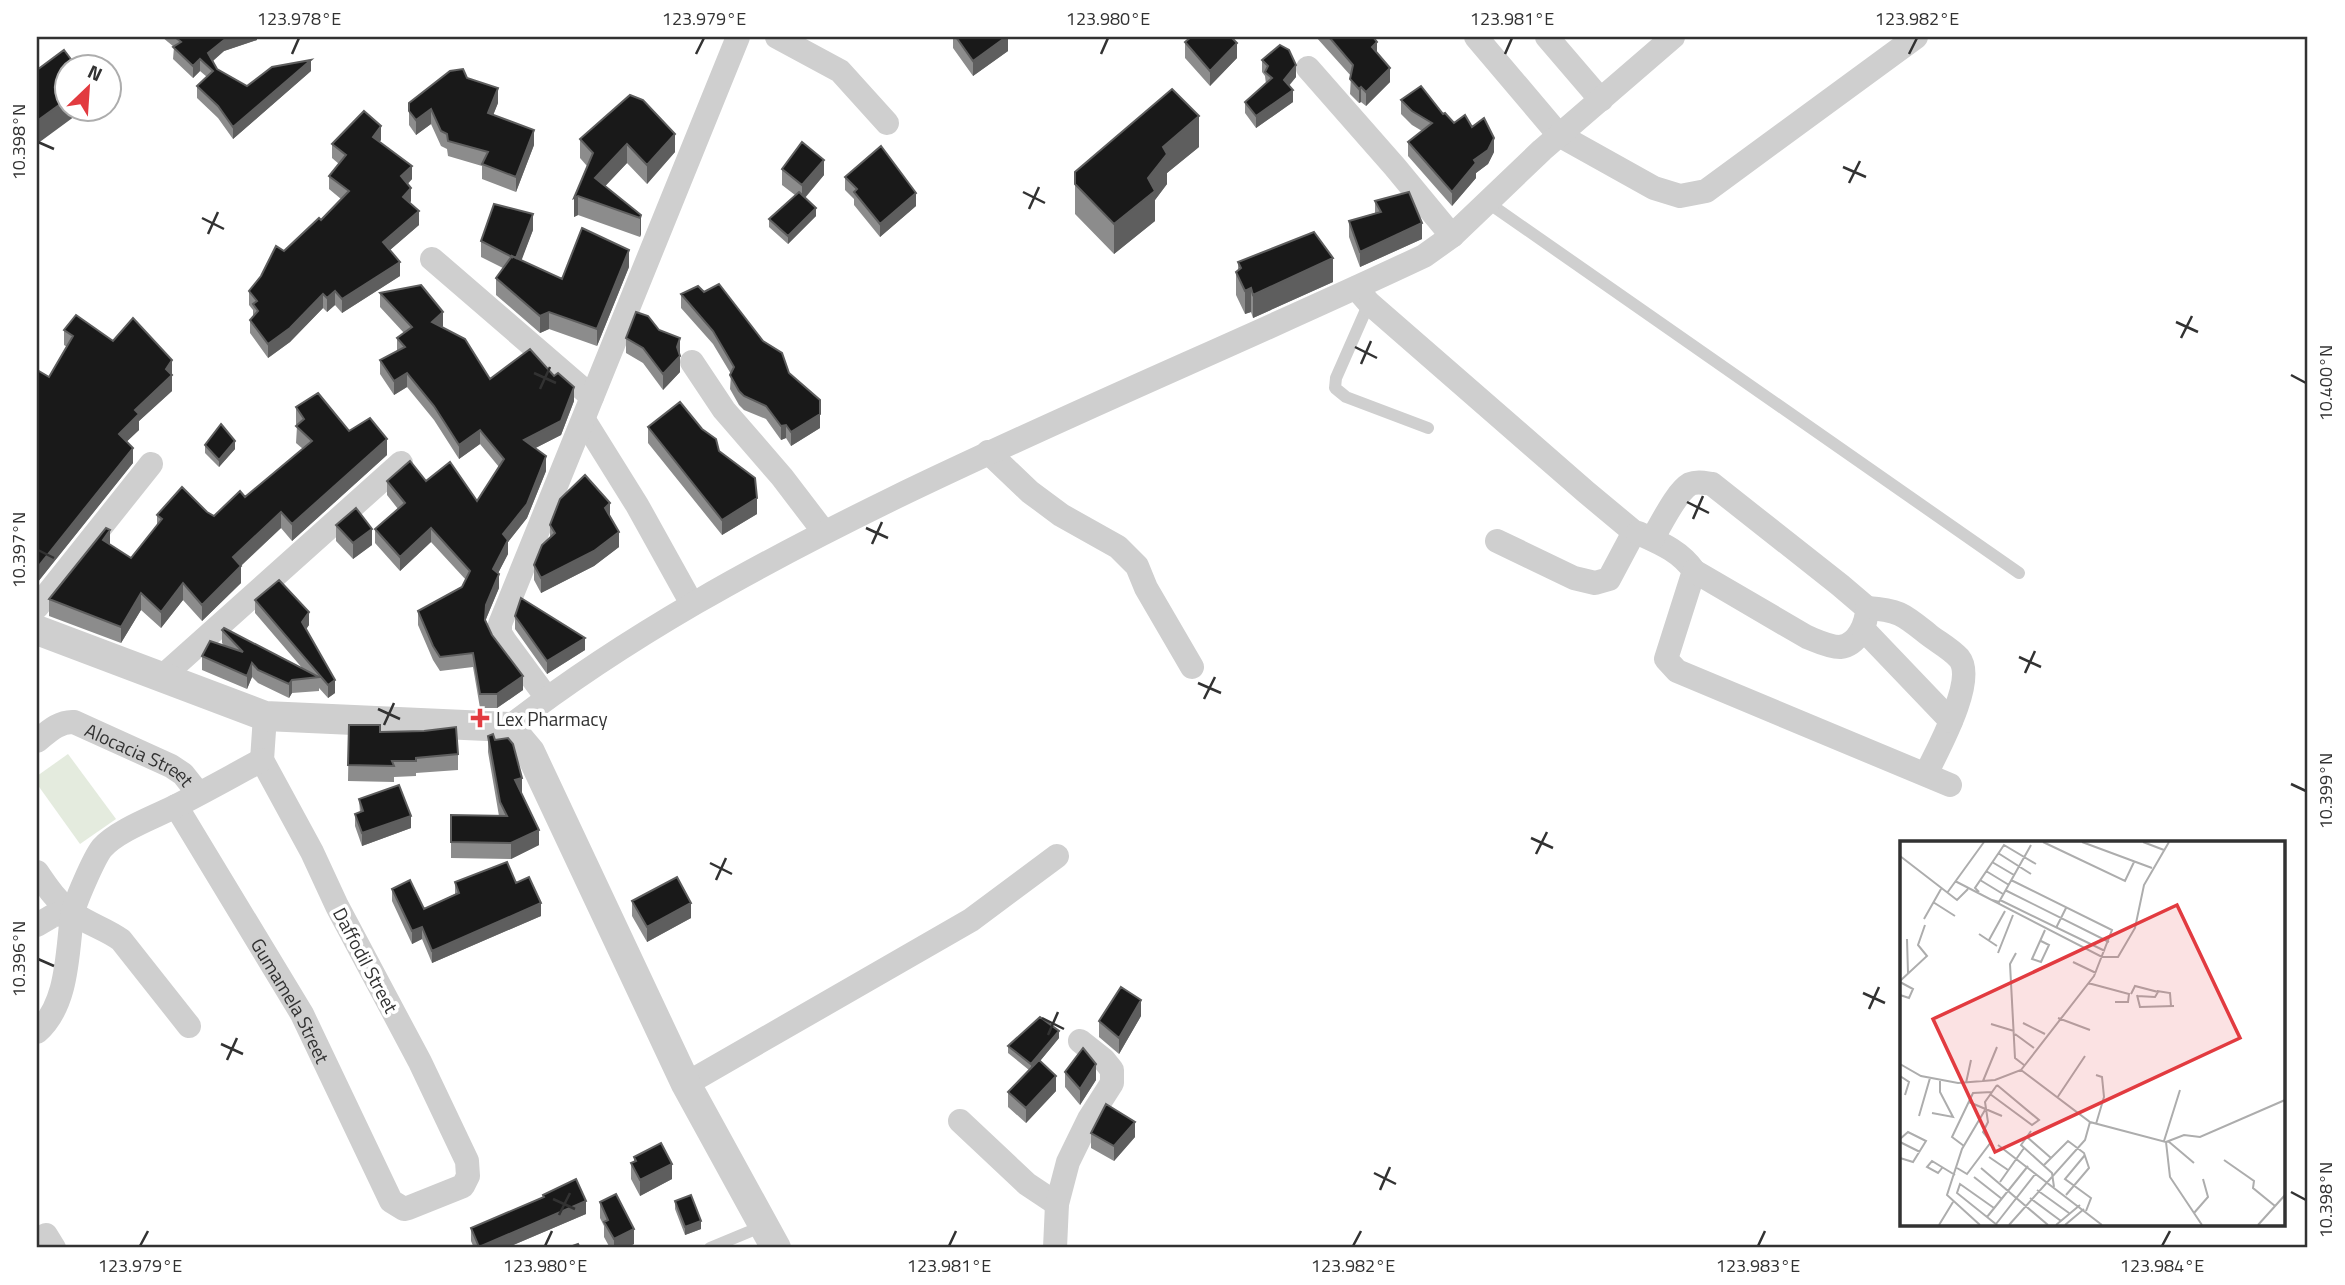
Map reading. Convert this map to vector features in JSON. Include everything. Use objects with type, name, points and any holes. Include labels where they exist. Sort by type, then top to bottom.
[{"type":"street","points":[[547,698],[505,641],[500,633],[500,624],[738,37]]},
{"type":"street","points":[[777,37],[840,71],[887,123]]},
{"type":"street","points":[[1476,37],[1559,135],[1654,188],[1680,196],[1706,191],[1916,37]]},
{"type":"street","points":[[1547,37],[1601,100]]},
{"type":"street","points":[[37,630],[265,716],[509,727],[621,646],[761,564],[824,532],[988,452],[1363,295],[1452,236],[1559,135],[1669,38]]},
{"type":"street","points":[[1308,68],[1452,236]]},
{"type":"street","points":[[432,259],[588,408],[692,604]]},
{"type":"street","points":[[1363,295],[1586,492],[1643,535],[1684,558],[1694,571],[1807,637],[1826,644],[1841,647],[1852,642],[1865,619],[1889,609],[1904,615],[1959,659],[1964,670],[1962,689],[1951,721],[1926,774]]},
{"type":"street","points":[[692,362],[724,410],[782,477],[824,532]]},
{"type":"street","points":[[988,452],[1030,492],[1061,515],[1118,547],[1137,566],[1146,587],[1192,667]]},
{"type":"street","points":[[163,676],[401,463]]},
{"type":"street","points":[[37,607],[151,464]]},
{"type":"street","points":[[1497,541],[1574,578],[1595,583],[1609,579],[1643,535],[1689,485],[1700,482],[1712,485],[1840,585],[1865,619],[1951,721]]},
{"type":"street","points":[[1694,571],[1666,659],[1676,671],[1950,785]]},
{"type":"street","points":[[37,1032],[50,1017],[56,1003],[70,948],[72,913],[103,847],[132,828],[262,760],[265,716]]},
{"type":"street","name":"Alocacia Street","points":[[37,741],[62,723],[74,722],[171,766],[183,774],[198,793]]},
{"type":"street","points":[[509,727],[530,752],[687,1084],[770,1237]]},
{"type":"street","name":"Daffodil Street","points":[[262,760],[420,1062],[467,1161],[467,1179],[461,1188],[404,1209],[391,1201]]},
{"type":"street","name":"Gumamela Street","points":[[176,806],[302,1014],[391,1201]]},
{"type":"street","points":[[687,1084],[971,920],[1057,856]]},
{"type":"street","points":[[37,872],[50,891],[72,913],[121,940],[189,1026]]},
{"type":"street","points":[[37,925],[54,915],[72,913]]},
{"type":"street","points":[[1055,1248],[1057,1204],[1068,1162],[1089,1119],[1112,1083],[1112,1070],[1080,1041]]},
{"type":"street","points":[[960,1121],[1027,1184],[1057,1204]]},
{"type":"lane","points":[[1487,202],[2019,573]]},
{"type":"lane","points":[[1363,295],[1335,388],[1346,397],[1428,428]]},
{"type":"lane","points":[[710,1248],[770,1237]]},
{"type":"shaded area","points":[[68,754],[116,819],[80,844],[37,784],[37,776]]},
{"type":"building","points":[[175,37],[231,37],[208,53],[217,69],[247,86],[272,67],[311,60],[233,127],[218,106],[197,86],[213,71],[200,59],[193,66],[173,47],[181,42]]},
{"type":"building","points":[[956,37],[1006,37],[973,61]]},
{"type":"building","points":[[1191,37],[1231,37],[1237,43],[1210,71],[1185,42]]},
{"type":"building","points":[[1329,37],[1373,37],[1377,42],[1372,47],[1390,68],[1366,92],[1361,87],[1359,89],[1350,79],[1353,65]]},
{"type":"building","points":[[1280,45],[1289,50],[1296,65],[1284,80],[1293,90],[1256,116],[1245,102],[1272,78],[1265,72],[1268,66],[1262,60]]},
{"type":"building","points":[[52,59],[52,110],[37,121],[37,70]]},
{"type":"building","points":[[463,69],[467,78],[498,88],[488,113],[534,130],[516,177],[482,164],[488,152],[448,141],[447,134],[441,131],[431,109],[416,120],[409,111],[409,103],[450,71]]},
{"type":"building","points":[[1421,86],[1443,114],[1454,123],[1465,115],[1472,127],[1484,118],[1494,138],[1488,150],[1474,160],[1476,163],[1452,192],[1408,142],[1432,123],[1412,111],[1401,100]]},
{"type":"building","points":[[1172,89],[1199,116],[1163,147],[1167,154],[1148,178],[1155,191],[1114,224],[1075,184],[1075,172]]},
{"type":"building","points":[[630,95],[643,100],[675,134],[647,165],[627,144],[595,178],[641,215],[640,218],[578,196],[574,198],[593,153],[580,139]]},
{"type":"building","points":[[364,111],[381,126],[373,137],[412,166],[401,176],[411,188],[403,197],[419,211],[383,242],[400,262],[342,299],[335,291],[327,298],[323,294],[290,328],[268,344],[250,320],[258,311],[253,304],[257,301],[249,291],[261,276],[276,246],[284,251],[319,218],[321,220],[349,191],[329,176],[346,155],[332,144]]},
{"type":"building","points":[[802,142],[824,160],[802,185],[782,169]]},
{"type":"building","points":[[881,146],[916,193],[880,224],[854,192],[857,189],[845,177]]},
{"type":"building","points":[[799,192],[816,208],[788,236],[769,219]]},
{"type":"building","points":[[1409,192],[1422,223],[1360,252],[1349,221],[1381,212],[1375,201]]},
{"type":"building","points":[[494,204],[533,214],[516,258],[481,241]]},
{"type":"building","points":[[582,228],[629,250],[597,329],[549,312],[540,316],[496,278],[512,256],[562,279]]},
{"type":"building","points":[[1314,232],[1333,258],[1253,295],[1251,288],[1245,291],[1236,272],[1241,268],[1238,262]]},
{"type":"building","points":[[719,284],[763,341],[782,353],[789,373],[820,400],[820,414],[791,432],[786,425],[781,426],[766,406],[739,391],[730,375],[734,367],[713,331],[681,294],[698,286],[704,292]]},
{"type":"building","points":[[421,285],[443,312],[432,322],[465,339],[490,379],[530,349],[554,376],[558,373],[574,387],[561,421],[524,440],[546,456],[527,504],[503,534],[508,540],[493,569],[499,574],[486,605],[485,620],[492,635],[523,676],[497,694],[480,694],[473,653],[440,657],[418,611],[462,587],[470,571],[431,528],[400,557],[375,529],[405,503],[387,481],[410,461],[426,481],[450,462],[477,501],[504,459],[480,430],[459,445],[434,406],[407,373],[394,381],[380,360],[405,347],[397,338],[412,327],[380,293]]},
{"type":"building","points":[[636,312],[648,316],[659,330],[680,338],[677,347],[680,356],[663,374],[643,348],[626,338]]},
{"type":"building","points":[[76,315],[113,341],[133,318],[172,360],[166,369],[172,375],[135,410],[139,414],[119,434],[133,448],[37,568],[37,370],[49,377],[73,336],[64,330]]},
{"type":"building","points":[[318,393],[349,431],[370,418],[387,439],[292,524],[281,512],[233,557],[241,566],[202,605],[183,583],[161,612],[141,593],[121,627],[49,599],[106,528],[110,530],[103,540],[131,558],[162,519],[157,515],[182,487],[214,516],[240,491],[245,497],[312,441],[296,426],[304,419],[296,407]]},
{"type":"building","points":[[680,402],[702,429],[716,439],[719,451],[755,478],[757,498],[722,520],[648,427]]},
{"type":"building","points":[[221,424],[235,441],[219,460],[205,445]]},
{"type":"building","points":[[585,475],[610,503],[605,508],[619,532],[594,551],[541,578],[534,565],[542,545],[555,533],[550,525],[560,499]]},
{"type":"building","points":[[356,508],[372,529],[353,543],[336,525]]},
{"type":"building","points":[[279,580],[309,612],[302,622],[335,680],[328,685],[255,600]]},
{"type":"building","points":[[521,598],[585,638],[547,661],[515,616]]},
{"type":"building","points":[[224,628],[319,677],[292,680],[289,684],[258,670],[252,663],[247,676],[202,656],[210,641],[243,652],[222,630]]},
{"type":"building","points":[[349,725],[380,725],[380,732],[456,727],[458,754],[416,758],[416,761],[392,761],[394,766],[348,765]]},
{"type":"building","points":[[493,734],[495,740],[508,738],[513,744],[522,778],[515,780],[539,830],[511,843],[451,842],[451,815],[507,816],[500,802],[488,736]]},
{"type":"building","points":[[399,785],[411,816],[362,833],[355,814],[363,811],[359,799]]},
{"type":"building","points":[[507,862],[516,883],[529,877],[541,903],[432,951],[422,927],[412,931],[392,889],[410,880],[424,909],[459,893],[455,882]]},
{"type":"building","points":[[677,877],[691,903],[647,927],[632,901]]},
{"type":"building","points":[[1121,987],[1141,1000],[1119,1038],[1099,1021]]},
{"type":"building","points":[[1040,1017],[1059,1031],[1031,1064],[1008,1046]]},
{"type":"building","points":[[1083,1048],[1096,1064],[1080,1089],[1065,1072]]},
{"type":"building","points":[[1039,1060],[1056,1076],[1026,1108],[1008,1092]]},
{"type":"building","points":[[1106,1104],[1135,1122],[1114,1146],[1091,1133]]},
{"type":"building","points":[[661,1143],[672,1164],[640,1180],[631,1163],[636,1161],[634,1157]]},
{"type":"building","points":[[576,1179],[586,1201],[479,1247],[471,1228],[544,1197],[543,1195]]},
{"type":"building","points":[[616,1194],[634,1229],[614,1239],[604,1222],[608,1220],[600,1202]]},
{"type":"building","points":[[691,1195],[701,1221],[685,1227],[675,1201]]},
{"type":"place","name":"Lex Pharmacy","points":[[480,718]]}]
